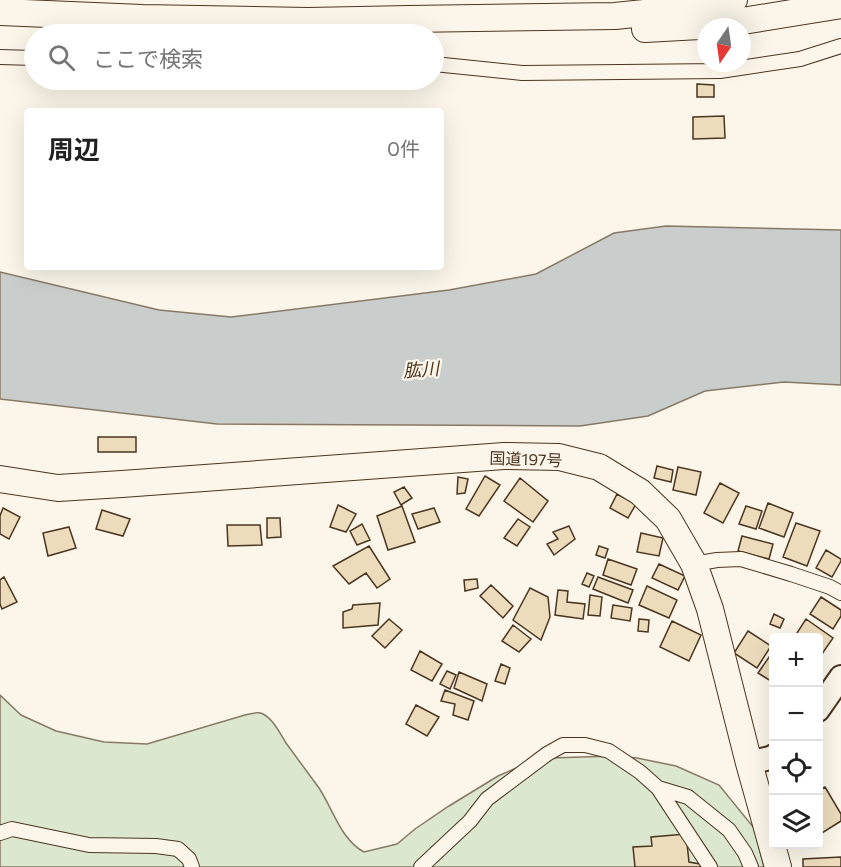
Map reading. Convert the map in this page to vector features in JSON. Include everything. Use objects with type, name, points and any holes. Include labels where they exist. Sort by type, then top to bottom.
[{"type":"highway","points":[[0,12],[154,19],[409,20],[615,16],[682,9],[734,0]]},
{"type":"highway","points":[[409,20],[509,30],[589,31],[718,26],[841,5]]},
{"type":"highway","name":"国道197号","points":[[0,479],[58,488],[504,456],[559,457],[599,467],[640,492],[668,519],[694,564],[710,609],[778,867]]},
{"type":"main road","points":[[823,703],[841,677]]},
{"type":"main road","points":[[749,763],[769,759]]},
{"type":"street","points":[[444,65],[522,73],[720,71],[800,59],[841,46]]},
{"type":"street","points":[[0,57],[24,58]]},
{"type":"street","points":[[694,564],[741,559],[791,573],[841,593]]},
{"type":"street","points":[[421,867],[470,821],[487,800],[562,745],[585,745],[609,751],[640,772],[658,788],[710,867]]},
{"type":"street","points":[[658,788],[688,797],[729,830],[746,853],[751,867]]},
{"type":"street","points":[[0,832],[12,829],[89,845],[156,846],[178,849],[189,859],[192,867]]},
{"type":"green space","points":[[0,695],[21,715],[56,731],[104,742],[147,744],[245,715],[263,714],[273,723],[319,788],[343,832],[356,847],[364,852],[397,844],[449,806],[498,776],[523,765],[550,758],[613,756],[676,766],[719,785],[754,828],[764,867],[0,867]]},
{"type":"water","name":"肱川","points":[[666,226],[841,230],[841,385],[784,382],[705,391],[648,416],[580,426],[217,424],[0,399],[0,272],[159,310],[231,317],[449,290],[536,274],[614,233]]},
{"type":"building","points":[[697,84],[714,85],[714,97],[697,97]]},
{"type":"building","points":[[724,116],[725,138],[693,139],[693,117]]},
{"type":"building","points":[[98,437],[136,437],[136,452],[98,452]]},
{"type":"building","points":[[657,466],[673,470],[671,482],[654,478]]},
{"type":"building","points":[[678,467],[701,472],[696,495],[673,490]]},
{"type":"building","points":[[485,476],[500,485],[479,516],[466,509]]},
{"type":"building","points":[[458,477],[468,479],[465,493],[457,494]]},
{"type":"building","points":[[520,478],[548,501],[533,522],[504,501]]},
{"type":"building","points":[[720,483],[739,493],[723,523],[704,513]]},
{"type":"building","points":[[404,487],[412,498],[401,505],[394,492]]},
{"type":"building","points":[[617,494],[636,504],[628,518],[610,508]]},
{"type":"building","points":[[768,503],[793,513],[784,537],[759,528]]},
{"type":"building","points":[[338,505],[356,514],[346,532],[330,527]]},
{"type":"building","points":[[402,506],[415,542],[388,550],[377,516]]},
{"type":"building","points":[[746,506],[762,511],[756,529],[739,524]]},
{"type":"building","points":[[3,508],[20,517],[9,539],[0,534],[0,516]]},
{"type":"building","points":[[434,508],[440,522],[418,529],[412,514]]},
{"type":"building","points":[[102,510],[130,519],[123,536],[96,529]]},
{"type":"building","points":[[267,518],[280,518],[281,537],[267,538]]},
{"type":"building","points":[[518,519],[530,527],[517,546],[504,538]]},
{"type":"building","points":[[796,523],[820,531],[807,566],[783,557]]},
{"type":"building","points":[[362,524],[370,540],[357,545],[350,531]]},
{"type":"building","points":[[227,525],[260,525],[262,545],[228,546]]},
{"type":"building","points":[[569,526],[575,539],[554,555],[547,544],[558,539],[553,532]]},
{"type":"building","points":[[69,527],[76,548],[48,556],[43,533]]},
{"type":"building","points":[[641,533],[663,538],[659,556],[637,552]]},
{"type":"building","points":[[742,536],[773,544],[769,559],[738,551]]},
{"type":"building","points":[[369,546],[390,579],[377,588],[366,573],[349,584],[333,566]]},
{"type":"building","points":[[599,546],[608,549],[605,558],[596,555]]},
{"type":"building","points":[[826,550],[841,559],[832,577],[816,568]]},
{"type":"building","points":[[608,559],[637,569],[631,585],[603,575]]},
{"type":"building","points":[[659,564],[685,576],[678,590],[652,578]]},
{"type":"building","points":[[587,573],[594,576],[589,587],[582,584]]},
{"type":"building","points":[[4,577],[17,602],[2,609],[0,580]]},
{"type":"building","points":[[598,577],[633,590],[628,603],[593,589]]},
{"type":"building","points":[[477,579],[478,588],[465,591],[464,580]]},
{"type":"building","points":[[491,585],[513,606],[503,618],[480,596]]},
{"type":"building","points":[[647,586],[677,600],[669,618],[639,605]]},
{"type":"building","points":[[530,588],[548,597],[550,617],[541,640],[513,620]]},
{"type":"building","points":[[558,590],[568,591],[567,602],[585,604],[583,619],[555,615]]},
{"type":"building","points":[[590,595],[602,597],[600,616],[588,615]]},
{"type":"building","points":[[821,597],[841,610],[841,616],[833,629],[810,614]]},
{"type":"building","points":[[380,603],[378,625],[343,628],[343,612],[352,609],[353,605]]},
{"type":"building","points":[[613,605],[632,608],[630,621],[611,618]]},
{"type":"building","points":[[774,614],[784,619],[780,628],[770,624]]},
{"type":"building","points":[[389,619],[402,630],[385,648],[372,636]]},
{"type":"building","points":[[639,619],[649,620],[648,632],[638,631]]},
{"type":"building","points":[[806,619],[833,638],[823,653],[823,633],[797,633]]},
{"type":"building","points":[[672,621],[701,635],[689,661],[660,647]]},
{"type":"building","points":[[513,625],[531,639],[519,652],[502,641]]},
{"type":"building","points":[[748,631],[769,645],[769,649],[757,668],[734,653]]},
{"type":"building","points":[[420,651],[442,664],[432,681],[411,670]]},
{"type":"building","points":[[769,657],[769,680],[758,673]]},
{"type":"building","points":[[501,664],[510,668],[505,684],[495,681]]},
{"type":"building","points":[[447,671],[456,675],[450,689],[440,684]]},
{"type":"building","points":[[459,672],[487,684],[482,701],[454,688]]},
{"type":"building","points":[[445,690],[474,701],[468,720],[453,715],[455,704],[441,701]]},
{"type":"building","points":[[416,705],[439,717],[427,736],[406,724]]},
{"type":"building","points":[[825,787],[841,814],[841,821],[823,832],[823,795]]},
{"type":"building","points":[[686,834],[689,862],[700,864],[701,867],[635,867],[633,847],[652,846],[651,837]]},
{"type":"building","points":[[841,857],[841,867],[803,867],[803,859]]}]
